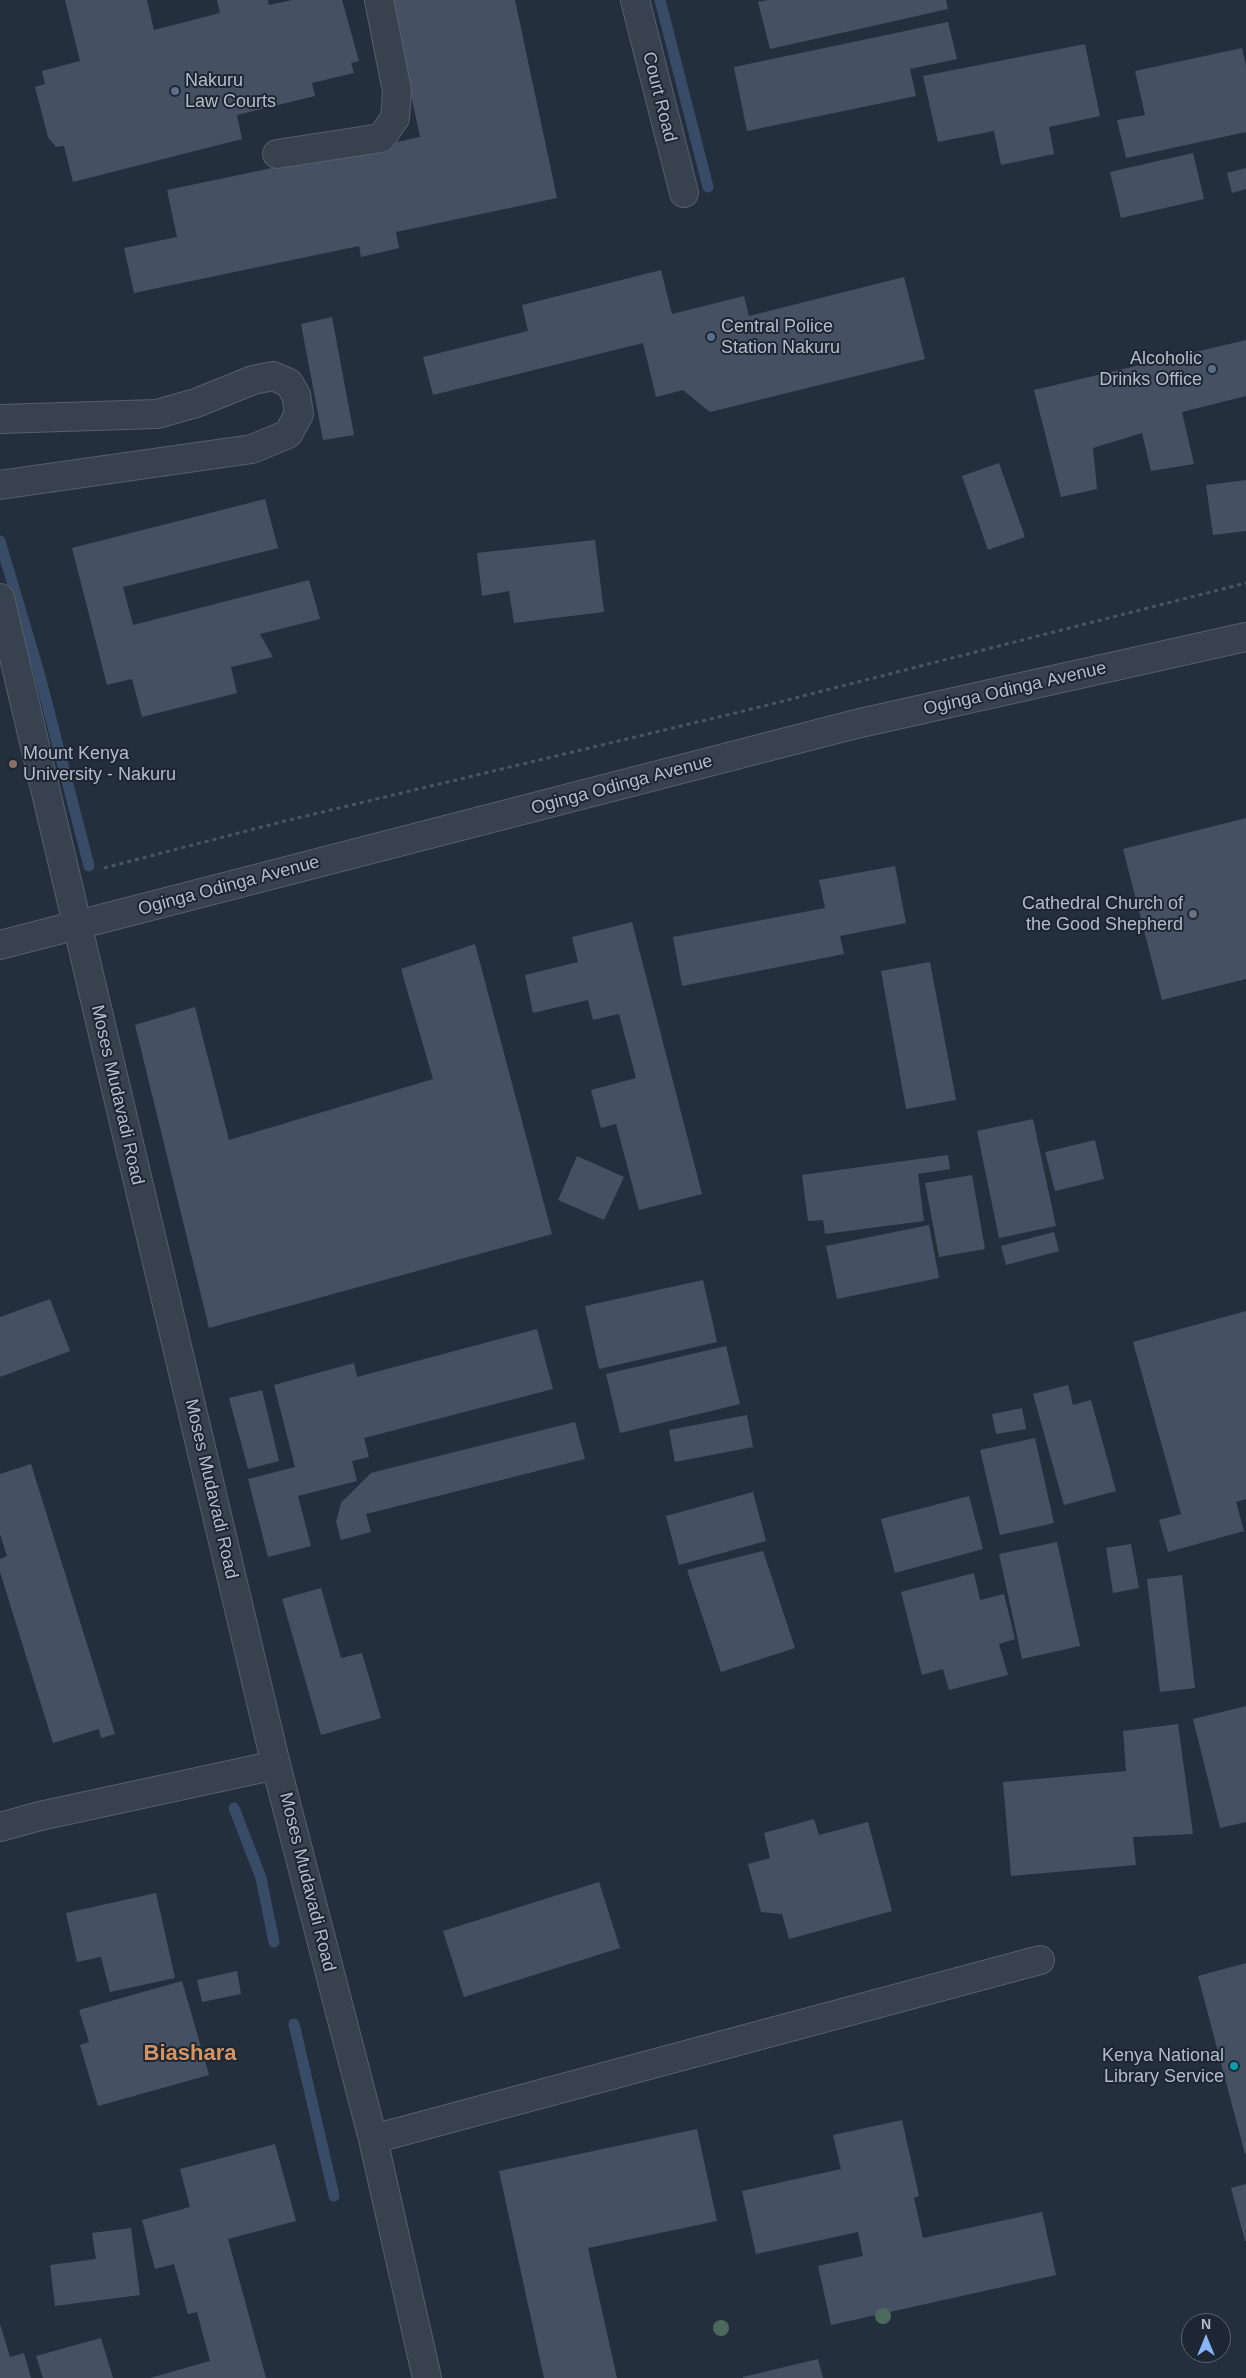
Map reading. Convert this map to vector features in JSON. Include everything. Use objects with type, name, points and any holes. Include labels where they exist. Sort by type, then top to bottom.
[{"type":"street","points":[[277,154],[381,138],[395,118],[397,91],[379,0]]},
{"type":"street","name":"Court Road","points":[[635,0],[684,193]]},
{"type":"street","points":[[0,419],[157,414],[196,403],[253,380],[273,376],[289,383],[296,395],[299,414],[288,434],[252,449],[0,485]]},
{"type":"street","name":"Moses Mudavadi Road","points":[[0,598],[76,926],[276,1765],[373,2139],[427,2378]]},
{"type":"street","name":"Oginga Odinga Avenue","points":[[0,945],[856,724],[1246,637]]},
{"type":"street","points":[[0,1827],[276,1765]]},
{"type":"street","points":[[373,2139],[1040,1960]]},
{"type":"path","points":[[104,868],[285,821],[752,709],[1246,583]]},
{"type":"building","name":"Nakuru Law Courts","points":[[65,0],[147,0],[154,30],[220,13],[217,0],[268,0],[269,5],[292,0],[342,0],[359,61],[351,63],[354,73],[312,83],[315,96],[237,115],[242,139],[73,182],[64,146],[56,147],[48,137],[35,87],[45,84],[42,71],[80,61]]},
{"type":"building","points":[[391,0],[515,0],[557,198],[396,232],[399,248],[361,257],[359,246],[134,293],[124,248],[177,237],[167,190],[420,137]]},
{"type":"building","points":[[768,0],[946,0],[948,9],[770,49],[758,2]]},
{"type":"building","points":[[948,22],[957,59],[910,69],[916,96],[747,131],[734,67]]},
{"type":"building","points":[[1085,44],[1100,116],[1049,127],[1054,154],[1001,165],[994,131],[938,142],[923,76]]},
{"type":"building","points":[[1242,48],[1246,66],[1246,132],[1126,158],[1117,120],[1145,115],[1135,71]]},
{"type":"building","points":[[1193,153],[1204,199],[1121,218],[1110,172]]},
{"type":"building","points":[[1246,168],[1246,189],[1232,193],[1227,173]]},
{"type":"building","name":"Central Police Station Nakuru","points":[[661,270],[672,314],[744,296],[749,316],[904,277],[925,359],[710,412],[683,390],[656,397],[643,343],[433,395],[423,357],[528,331],[522,305]]},
{"type":"building","points":[[332,317],[354,435],[323,440],[301,324]]},
{"type":"building","points":[[1246,340],[1246,396],[1182,412],[1194,464],[1151,471],[1142,433],[1093,448],[1097,489],[1061,497],[1034,390]]},
{"type":"building","points":[[999,463],[1025,537],[988,550],[962,476]]},
{"type":"building","points":[[1246,480],[1246,531],[1213,535],[1206,485]]},
{"type":"building","points":[[265,499],[278,548],[123,587],[133,625],[309,580],[320,619],[260,634],[273,657],[231,667],[237,693],[142,717],[132,679],[107,685],[72,548]]},
{"type":"building","points":[[595,540],[604,612],[514,623],[509,591],[482,596],[477,553]]},
{"type":"building","name":"Cathedral Church of the Good Shepherd","points":[[1246,818],[1246,979],[1162,1000],[1123,849]]},
{"type":"building","points":[[895,866],[906,923],[840,936],[844,954],[682,986],[673,937],[825,908],[819,880]]},
{"type":"building","points":[[632,922],[702,1194],[639,1210],[616,1124],[601,1128],[591,1090],[636,1078],[619,1014],[593,1020],[588,1000],[533,1013],[525,975],[578,962],[572,937]]},
{"type":"building","points":[[475,944],[552,1234],[209,1328],[135,1025],[195,1007],[229,1140],[433,1079],[401,969]]},
{"type":"building","points":[[930,962],[956,1100],[906,1109],[881,971]]},
{"type":"building","points":[[1033,1119],[1056,1226],[999,1238],[977,1131]]},
{"type":"building","points":[[1095,1140],[1104,1179],[1055,1191],[1045,1152]]},
{"type":"building","points":[[948,1155],[950,1169],[918,1174],[924,1221],[825,1234],[823,1220],[808,1221],[802,1175]]},
{"type":"building","points":[[577,1156],[624,1177],[604,1220],[558,1200]]},
{"type":"building","points":[[972,1175],[985,1249],[939,1257],[925,1183]]},
{"type":"building","points":[[929,1225],[939,1278],[837,1299],[826,1246]]},
{"type":"building","points":[[1054,1232],[1059,1251],[1006,1265],[1001,1246]]},
{"type":"building","points":[[703,1280],[717,1342],[599,1369],[585,1306]]},
{"type":"building","points":[[50,1299],[70,1351],[0,1377],[0,1317]]},
{"type":"building","points":[[1246,1311],[1246,1499],[1236,1502],[1244,1531],[1168,1552],[1159,1520],[1181,1514],[1133,1342]]},
{"type":"building","points":[[537,1329],[553,1389],[364,1438],[369,1457],[352,1461],[357,1481],[298,1496],[311,1546],[268,1557],[248,1479],[295,1467],[274,1385],[354,1363],[357,1377]]},
{"type":"building","points":[[726,1346],[740,1404],[620,1433],[606,1374]]},
{"type":"building","points":[[1068,1385],[1073,1405],[1091,1400],[1116,1491],[1064,1505],[1033,1394]]},
{"type":"building","points":[[262,1390],[279,1461],[248,1469],[229,1398]]},
{"type":"building","points":[[1022,1408],[1026,1429],[996,1434],[992,1414]]},
{"type":"building","points":[[747,1415],[753,1447],[675,1462],[669,1430]]},
{"type":"building","points":[[575,1422],[585,1459],[366,1514],[371,1532],[341,1540],[336,1522],[341,1503],[371,1473]]},
{"type":"building","points":[[1035,1438],[1054,1523],[1000,1535],[980,1450]]},
{"type":"building","points":[[31,1464],[115,1734],[101,1738],[99,1729],[53,1743],[0,1572],[0,1559],[7,1556],[0,1534],[0,1474]]},
{"type":"building","points":[[753,1492],[766,1541],[679,1565],[666,1516]]},
{"type":"building","points":[[969,1496],[983,1549],[895,1573],[881,1519]]},
{"type":"building","points":[[1057,1542],[1080,1646],[1022,1659],[999,1554]]},
{"type":"building","points":[[1131,1544],[1139,1588],[1113,1593],[1106,1548]]},
{"type":"building","points":[[763,1551],[795,1648],[721,1672],[687,1570]]},
{"type":"building","points":[[974,1573],[980,1600],[1004,1594],[1015,1639],[999,1644],[1008,1675],[949,1690],[943,1669],[922,1675],[901,1592]]},
{"type":"building","points":[[1182,1575],[1195,1688],[1160,1692],[1147,1579]]},
{"type":"building","points":[[321,1588],[341,1658],[362,1653],[381,1718],[321,1735],[282,1599]]},
{"type":"building","points":[[1246,1706],[1246,1822],[1220,1828],[1193,1719]]},
{"type":"building","points":[[1178,1724],[1193,1834],[1133,1837],[1136,1865],[1011,1876],[1003,1782],[1126,1771],[1123,1731]]},
{"type":"building","points":[[814,1819],[819,1835],[868,1822],[892,1911],[789,1939],[782,1914],[761,1912],[748,1864],[770,1858],[764,1833]]},
{"type":"building","points":[[599,1882],[620,1948],[464,1997],[443,1931]]},
{"type":"building","points":[[156,1893],[175,1978],[110,1992],[101,1957],[77,1962],[66,1913]]},
{"type":"building","name":"Kenya National Library Service","points":[[1246,1963],[1246,2154],[1245,2154],[1198,1976]]},
{"type":"building","points":[[237,1971],[241,1994],[202,2002],[197,1980]]},
{"type":"building","points":[[182,1981],[209,2075],[98,2106],[80,2045],[89,2042],[79,2010]]},
{"type":"building","points":[[902,2120],[919,2196],[914,2198],[923,2238],[1042,2212],[1056,2275],[831,2325],[818,2266],[863,2256],[858,2232],[756,2254],[742,2191],[841,2169],[833,2135]]},
{"type":"building","points":[[697,2129],[717,2221],[588,2248],[617,2378],[544,2378],[499,2171]]},
{"type":"building","points":[[275,2144],[296,2221],[228,2239],[266,2378],[150,2378],[210,2361],[197,2312],[188,2314],[174,2264],[155,2269],[142,2220],[190,2207],[180,2169]]},
{"type":"building","points":[[1246,2184],[1246,2241],[1245,2241],[1231,2188]]},
{"type":"building","points":[[131,2228],[140,2295],[55,2306],[50,2265],[96,2259],[92,2233]]},
{"type":"building","points":[[0,2324],[10,2357],[24,2353],[31,2378],[0,2378]]},
{"type":"building","points":[[101,2338],[113,2378],[43,2378],[36,2356]]},
{"type":"building","points":[[818,2359],[823,2378],[743,2378],[743,2377]]},
{"type":"waterway","points":[[660,0],[708,187]]},
{"type":"waterway","points":[[0,541],[38,669],[89,866]]},
{"type":"waterway","points":[[234,1808],[261,1878],[274,1942]]},
{"type":"waterway","points":[[294,2024],[334,2196]]},
{"type":"place","name":"Nakuru Law Courts","points":[[175,91]]},
{"type":"place","name":"Central Police Station Nakuru","points":[[711,337]]},
{"type":"place","name":"Alcoholic Drinks Office","points":[[1212,369]]},
{"type":"place","name":"Mount Kenya University - Nakuru","points":[[13,764]]},
{"type":"place","name":"Cathedral Church of the Good Shepherd","points":[[1193,914]]},
{"type":"place","name":"Kenya National Library Service","points":[[1234,2066]]},
{"type":"district","name":"Biashara","points":[[190,2054]]}]
